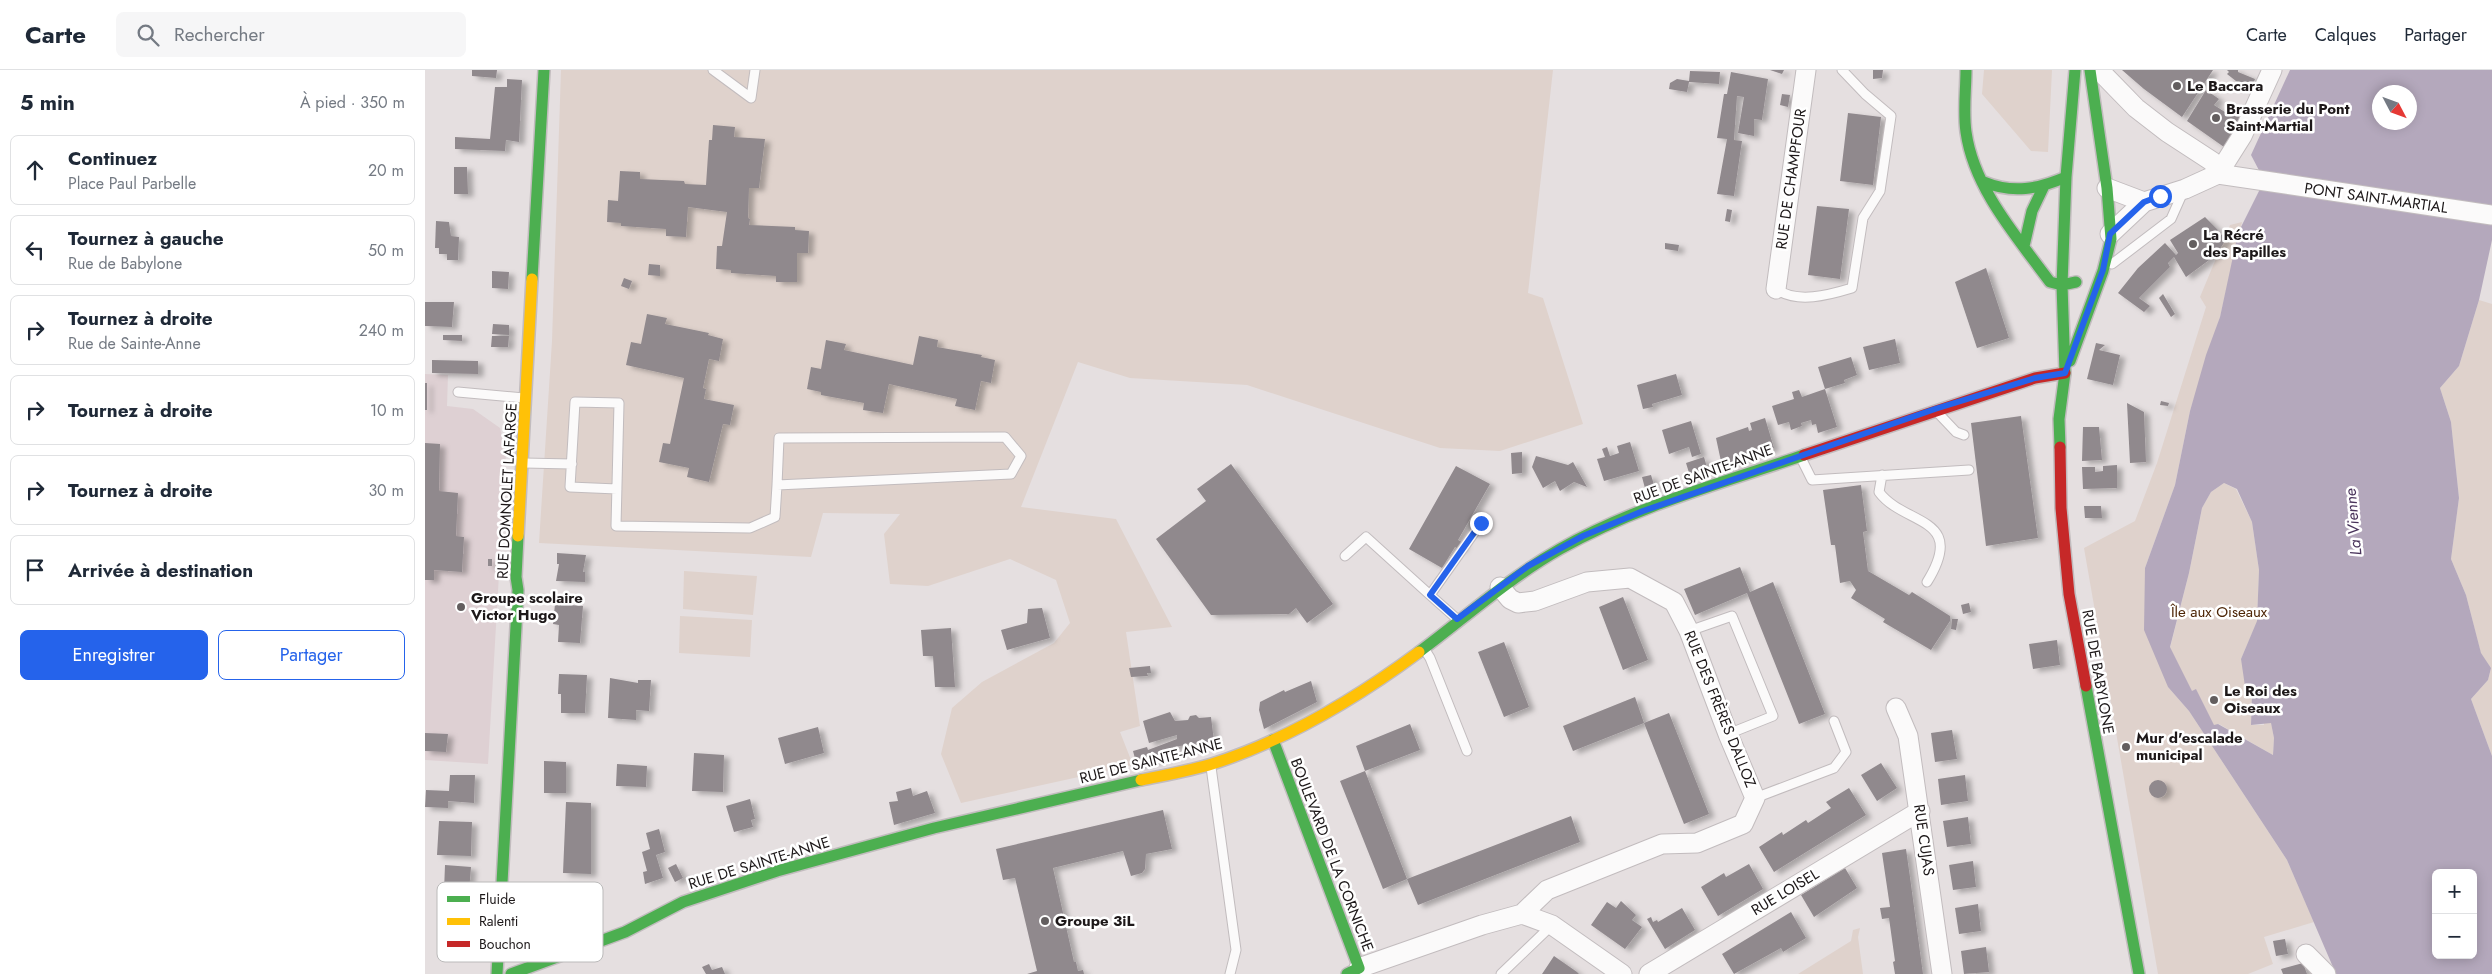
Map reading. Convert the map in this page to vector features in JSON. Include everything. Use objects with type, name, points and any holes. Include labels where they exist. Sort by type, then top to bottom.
[{"type":"street","name":"RUE DOMNOLET LAFARGE","points":[[502,882],[518,590],[516,577],[521,462],[527,398],[544,70]]},
{"type":"street","name":"RUE DE CHAMPFOUR","points":[[1776,289],[1806,70]]},
{"type":"street","points":[[1966,70],[1966,138],[1983,182],[2024,246],[2050,282],[2062,285],[2082,281],[2103,270]]},
{"type":"street","name":"RUE DE BABYLONE","points":[[2075,70],[2070,178],[2062,285],[2065,373],[2059,419],[2061,508],[2069,594],[2139,974]]},
{"type":"street","name":"RUE DE BABYLONE","points":[[2065,373],[2103,270],[2110,234],[2099,186],[2090,70]]},
{"type":"street","points":[[2099,70],[2136,108],[2167,132],[2213,162],[2217,174]]},
{"type":"street","points":[[2110,234],[2144,202],[2185,188],[2217,174],[2242,136],[2271,70]]},
{"type":"street","name":"PONT SAINT-MARTIAL","points":[[2217,174],[2492,215]]},
{"type":"street","points":[[1983,182],[2005,190],[2043,188],[2070,178]]},
{"type":"street","points":[[2099,186],[2144,202]]},
{"type":"street","points":[[2024,246],[2031,210],[2043,188]]},
{"type":"street","name":"RUE DE SAINTE-ANNE","points":[[603,940],[625,932],[683,902],[777,872],[934,828],[1211,764],[1273,740],[1352,698],[1424,648],[1457,619],[1528,566],[1583,536],[1643,511],[1935,409],[2035,378],[2065,373]]},
{"type":"street","name":"RUE DES FRÈRES DALLOZ","points":[[1500,587],[1510,600],[1518,603],[1535,601],[1587,582],[1630,578],[1674,602],[1689,631],[1728,734],[1755,798],[1743,824],[1697,843],[1662,844],[1547,890],[1522,914]]},
{"type":"street","name":"RUE CUJAS","points":[[1896,708],[1908,736],[1942,974]]},
{"type":"street","name":"BOULEVARD DE LA CORNICHE","points":[[1273,740],[1353,971]]},
{"type":"street","name":"RUE LOISEL","points":[[1649,974],[1920,811]]},
{"type":"street","points":[[1353,971],[1482,924],[1522,914],[1552,925],[1623,974]]},
{"type":"street","points":[[2307,954],[2326,974]]},
{"type":"street","name":"RUE DE SAINTE-ANNE","points":[[511,974],[544,962]]},
{"type":"lane","points":[[713,70],[751,98],[755,70]]},
{"type":"lane","points":[[1776,289],[1784,295],[1823,296],[1852,288],[1863,218],[1879,191],[1891,116],[1865,94],[1842,70]]},
{"type":"lane","points":[[2103,270],[2171,218],[2185,188]]},
{"type":"lane","points":[[458,392],[527,398]]},
{"type":"lane","points":[[617,489],[571,487],[575,402],[619,403],[617,489],[616,526],[750,528],[775,517],[779,438],[1005,438],[1021,456],[1011,474],[777,485]]},
{"type":"lane","points":[[1935,409],[1956,432],[1964,435]]},
{"type":"lane","points":[[1800,456],[1812,480],[1969,470]]},
{"type":"lane","points":[[521,462],[572,464]]},
{"type":"lane","points":[[1882,475],[1879,492],[1887,503],[1930,525],[1938,536],[1940,554],[1935,569],[1927,582]]},
{"type":"lane","points":[[1430,595],[1481,523]]},
{"type":"lane","points":[[1345,556],[1366,537],[1457,619]]},
{"type":"lane","points":[[1689,631],[1732,616],[1773,716],[1728,734]]},
{"type":"lane","points":[[1424,648],[1430,658],[1467,751]]},
{"type":"lane","points":[[1755,798],[1834,768],[1846,752],[1834,721]]},
{"type":"lane","points":[[1211,764],[1236,950],[1230,974]]},
{"type":"lane","points":[[1501,974],[1552,925]]},
{"type":"shaded area","name":"Groupe scolaire Victor Hugo","points":[[425,374],[448,375],[447,406],[473,409],[500,428],[506,453],[488,764],[425,760]]},
{"type":"green space","points":[[561,70],[1553,70],[1528,293],[1543,298],[1583,424],[1500,451],[1440,448],[1247,385],[1130,378],[1078,362],[1021,507],[1116,519],[1172,627],[1126,632],[1140,726],[1120,732],[1133,765],[961,803],[941,754],[952,708],[982,682],[1054,643],[1070,623],[1056,580],[1010,559],[928,586],[890,584],[884,534],[900,514],[823,513],[811,557],[539,543],[552,341]]},
{"type":"green space","points":[[1984,70],[2052,70],[2048,152],[2031,151],[1982,94]]},
{"type":"green space","points":[[2242,222],[2220,317],[2190,411],[2175,485],[2145,568],[2168,687],[2189,711],[2287,860],[2314,922],[2264,937],[2273,964],[2248,974],[2158,974],[2084,548],[2135,521],[2157,463],[2206,307],[2200,297],[2230,225]]},
{"type":"green space","points":[[2479,300],[2492,304],[2492,756],[2471,699],[2488,680],[2491,668],[2481,654],[2466,595],[2451,559],[2459,498],[2451,422],[2440,388],[2459,366]]},
{"type":"green space","name":"Île aux Oiseaux","points":[[2224,483],[2236,489],[2252,522],[2259,570],[2257,622],[2241,659],[2252,693],[2251,725],[2264,725],[2264,723],[2271,722],[2274,738],[2273,755],[2219,724],[2214,726],[2196,690],[2192,692],[2170,648],[2189,573],[2202,508],[2211,492]]},
{"type":"green space","points":[[684,571],[757,576],[753,615],[683,609]]},
{"type":"green space","points":[[680,616],[752,620],[750,657],[679,653]]},
{"type":"green space","points":[[1860,928],[1858,937],[1863,974],[1798,974],[1851,941],[1853,930]]},
{"type":"water","name":"La Vienne","points":[[2290,70],[2492,70],[2492,240],[2479,300],[2459,366],[2440,388],[2451,422],[2459,498],[2451,559],[2466,595],[2481,653],[2491,668],[2488,680],[2471,699],[2492,756],[2492,974],[2336,974],[2287,860],[2189,711],[2168,687],[2144,630],[2145,568],[2175,485],[2190,411],[2206,355],[2220,317],[2238,233],[2260,189],[2262,176],[2251,155]],"holes":[[[2224,483],[2237,489],[2252,522],[2259,570],[2257,621],[2241,659],[2246,693],[2252,693],[2251,725],[2271,723],[2274,738],[2273,755],[2218,724],[2214,725],[2196,689],[2192,691],[2170,647],[2189,573],[2202,508],[2211,492]]]},
{"type":"building","points":[[472,70],[497,70],[496,78],[472,76]]},
{"type":"building","points":[[1770,70],[1784,70],[1782,74]]},
{"type":"building","points":[[1873,70],[1883,70],[1882,78],[1873,79]]},
{"type":"building","points":[[2122,70],[2213,70],[2182,117]]},
{"type":"building","points":[[2227,70],[2238,70],[2238,72],[2255,79],[2250,92],[2227,74],[2229,72]]},
{"type":"building","points":[[1690,71],[1720,72],[1719,84],[1689,82],[1687,92],[1669,89],[1670,83],[1677,79],[1689,81]]},
{"type":"building","points":[[1731,72],[1768,79],[1762,120],[1754,119],[1754,136],[1738,133],[1744,97],[1737,96],[1734,140],[1742,141],[1734,196],[1717,194],[1727,139],[1717,138],[1724,94],[1727,94]]},
{"type":"building","points":[[507,79],[522,80],[519,142],[506,140],[505,151],[455,149],[455,137],[490,139],[495,87],[507,87]]},
{"type":"building","points":[[2206,90],[2219,99],[2214,105],[2231,116],[2233,111],[2241,115],[2228,146],[2224,147],[2187,121]]},
{"type":"building","points":[[1782,94],[1790,95],[1788,107],[1780,105]]},
{"type":"building","points":[[1848,113],[1881,117],[1873,185],[1840,181]]},
{"type":"building","points":[[713,125],[735,127],[734,137],[765,139],[759,188],[749,188],[749,225],[795,227],[795,230],[809,231],[808,253],[797,253],[797,282],[776,282],[776,276],[731,273],[731,270],[716,269],[717,246],[722,246],[727,212],[688,207],[686,237],[666,236],[666,229],[621,226],[621,223],[607,222],[608,200],[618,201],[620,171],[640,172],[640,179],[684,181],[685,184],[706,185],[709,140],[712,140]]},
{"type":"building","points":[[454,167],[467,167],[468,194],[454,194]]},
{"type":"building","points":[[1817,206],[1849,209],[1840,279],[1808,275]]},
{"type":"building","points":[[1727,209],[1732,210],[1730,222],[1725,221]]},
{"type":"building","points":[[2205,217],[2218,230],[2213,235],[2217,240],[2222,234],[2227,238],[2216,255],[2186,277],[2174,257],[2168,263],[2170,267],[2139,298],[2150,306],[2144,312],[2118,293],[2138,268],[2165,243],[2176,255],[2178,253],[2170,240]]},
{"type":"building","points":[[436,221],[449,222],[451,236],[459,237],[458,260],[447,260],[447,254],[439,254],[439,248],[435,248]]},
{"type":"building","points":[[1665,243],[1679,245],[1678,251],[1665,249]]},
{"type":"building","points":[[649,264],[660,265],[660,276],[648,275]]},
{"type":"building","points":[[1986,268],[2009,338],[1977,348],[1955,282]]},
{"type":"building","points":[[492,271],[509,272],[508,289],[492,288]]},
{"type":"building","points":[[624,278],[632,281],[629,289],[621,286]]},
{"type":"building","points":[[2163,294],[2175,314],[2171,317],[2159,298]]},
{"type":"building","points":[[425,302],[454,302],[452,327],[425,326]]},
{"type":"building","points":[[647,314],[667,318],[665,324],[709,333],[708,335],[723,339],[719,361],[709,359],[703,388],[706,389],[704,399],[734,405],[730,425],[723,424],[709,482],[687,477],[689,468],[659,462],[663,443],[670,444],[684,378],[626,365],[631,342],[641,344]]},
{"type":"building","points":[[493,324],[509,325],[509,335],[492,334]]},
{"type":"building","points":[[443,335],[462,335],[462,341],[443,340]]},
{"type":"building","points":[[492,336],[509,336],[508,347],[491,347]]},
{"type":"building","points":[[919,336],[938,340],[937,347],[982,355],[981,357],[995,360],[991,383],[981,381],[975,410],[955,406],[957,399],[889,384],[883,413],[863,410],[864,403],[821,395],[821,392],[807,389],[811,367],[821,369],[826,340],[846,344],[844,350],[913,365]]},
{"type":"building","points":[[1895,339],[1900,363],[1869,370],[1863,347]]},
{"type":"building","points":[[2096,343],[2105,345],[2099,350],[2120,355],[2113,385],[2087,379]]},
{"type":"building","points":[[1851,357],[1857,375],[1844,380],[1845,383],[1825,389],[1818,367]]},
{"type":"building","points":[[432,360],[478,361],[478,374],[432,373]]},
{"type":"building","points":[[1676,374],[1682,395],[1652,404],[1653,407],[1643,409],[1637,385]]},
{"type":"building","points":[[425,383],[427,383],[427,410],[425,410]]},
{"type":"building","points":[[1825,389],[1837,427],[1818,433],[1816,424],[1812,425],[1811,420],[1801,423],[1802,426],[1791,430],[1789,422],[1778,425],[1772,406],[1794,399],[1792,392],[1799,390],[1802,397]]},
{"type":"building","points":[[2161,401],[2169,403],[2168,406],[2160,405]]},
{"type":"building","points":[[2127,403],[2144,412],[2146,462],[2130,463]]},
{"type":"building","points":[[2021,416],[2038,538],[1986,546],[1971,423]]},
{"type":"building","points":[[1765,418],[1774,448],[1722,466],[1716,438],[1748,427],[1749,431],[1752,430],[1750,423]]},
{"type":"building","points":[[1691,421],[1701,454],[1692,457],[1689,447],[1669,454],[1662,430]]},
{"type":"building","points":[[2083,427],[2099,427],[2102,460],[2082,461]]},
{"type":"building","points":[[1630,442],[1639,471],[1604,481],[1597,459],[1605,457],[1602,449],[1607,447],[1610,456],[1619,453],[1617,446]]},
{"type":"building","points":[[425,443],[440,444],[439,491],[458,493],[456,536],[464,537],[462,572],[434,570],[434,580],[425,580]]},
{"type":"building","points":[[1522,452],[1522,473],[1512,474],[1511,453]]},
{"type":"building","points":[[1536,456],[1568,465],[1573,462],[1587,487],[1574,482],[1560,491],[1555,481],[1543,488],[1532,467]]},
{"type":"building","points":[[1704,457],[1708,471],[1690,476],[1686,463]]},
{"type":"building","points":[[1231,464],[1333,604],[1307,623],[1296,608],[1289,614],[1211,615],[1156,539],[1206,501],[1197,489]]},
{"type":"building","points":[[2117,465],[2117,488],[2083,489],[2082,467],[2095,467],[2095,472],[2103,471],[2103,466]]},
{"type":"building","points":[[1456,466],[1490,484],[1458,540],[1464,543],[1460,550],[1455,547],[1442,568],[1409,549]]},
{"type":"building","points":[[1651,475],[1655,488],[1646,492],[1642,477]]},
{"type":"building","points":[[1861,485],[1867,531],[1863,532],[1868,571],[1909,595],[1912,592],[1950,616],[1950,621],[1931,650],[1883,622],[1885,619],[1851,598],[1856,590],[1850,581],[1840,583],[1835,545],[1831,545],[1823,490]]},
{"type":"building","points":[[2084,506],[2101,506],[2102,518],[2085,518]]},
{"type":"building","points":[[557,553],[586,555],[583,572],[585,572],[585,582],[556,581],[559,564],[557,564]]},
{"type":"building","points":[[488,559],[492,559],[492,566],[488,566]]},
{"type":"building","points":[[1740,567],[1750,592],[1773,582],[1825,714],[1799,724],[1747,593],[1695,615],[1684,589]]},
{"type":"building","points":[[1623,597],[1648,660],[1623,670],[1599,607]]},
{"type":"building","points":[[1969,603],[1971,612],[1963,614],[1961,605]]},
{"type":"building","points":[[555,604],[583,606],[580,643],[558,642],[559,625],[553,624]]},
{"type":"building","points":[[1042,608],[1050,638],[1007,650],[1001,630],[1027,623],[1028,609]]},
{"type":"building","points":[[1952,619],[1958,619],[1956,630],[1951,629]]},
{"type":"building","points":[[951,628],[955,687],[935,687],[933,656],[923,656],[921,630]]},
{"type":"building","points":[[2057,640],[2060,665],[2033,669],[2029,644]]},
{"type":"building","points":[[1504,642],[1529,707],[1504,717],[1478,652]]},
{"type":"building","points":[[1150,666],[1151,673],[1147,673],[1148,676],[1131,677],[1129,668]]},
{"type":"building","points":[[559,674],[587,675],[585,713],[561,713],[561,694],[558,694]]},
{"type":"building","points":[[610,678],[638,683],[638,680],[651,680],[649,711],[636,710],[636,720],[608,718]]},
{"type":"building","points":[[1311,681],[1317,702],[1264,729],[1259,710],[1260,702],[1284,690],[1285,692]]},
{"type":"building","points":[[1635,697],[1644,723],[1573,751],[1563,726]]},
{"type":"building","points":[[1170,712],[1175,721],[1188,720],[1190,716],[1196,715],[1199,718],[1211,717],[1214,741],[1173,747],[1174,755],[1137,766],[1133,751],[1147,747],[1148,750],[1177,739],[1177,735],[1149,743],[1143,721]]},
{"type":"building","points":[[1669,713],[1709,814],[1684,824],[1644,723]]},
{"type":"building","points":[[1410,724],[1420,750],[1365,771],[1356,746]]},
{"type":"building","points":[[818,727],[824,753],[785,764],[778,738]]},
{"type":"building","points":[[1952,730],[1957,759],[1935,762],[1931,733]]},
{"type":"building","points":[[425,733],[448,734],[446,752],[425,751]]},
{"type":"building","points":[[694,753],[724,755],[723,792],[692,791]]},
{"type":"building","points":[[544,761],[566,762],[566,793],[544,793]]},
{"type":"building","points":[[1881,763],[1897,788],[1877,801],[1861,775]]},
{"type":"building","points":[[617,764],[647,766],[646,787],[616,786]]},
{"type":"building","points":[[1365,771],[1407,879],[1383,889],[1340,781]]},
{"type":"building","points":[[450,775],[475,775],[474,803],[448,801],[448,808],[425,807],[426,790],[449,791]]},
{"type":"building","points":[[1965,775],[1968,801],[1941,805],[1938,779]]},
{"type":"building","points":[[2158,780],[2164,783],[2167,789],[2164,795],[2158,798],[2152,795],[2149,789],[2152,783]]},
{"type":"building","points":[[911,788],[913,796],[927,791],[935,813],[894,825],[889,802],[898,801],[896,792]]},
{"type":"building","points":[[1849,788],[1866,815],[1774,872],[1759,847],[1782,832],[1783,835],[1806,820],[1808,823],[1831,808],[1826,802]]},
{"type":"building","points":[[750,799],[755,819],[751,820],[753,827],[734,832],[726,806]]},
{"type":"building","points":[[566,802],[591,803],[591,874],[563,873]]},
{"type":"building","name":"Groupe 3iL","points":[[1163,810],[1172,849],[1146,854],[1145,869],[1142,873],[1131,876],[1123,851],[1053,868],[1074,962],[1076,962],[1078,971],[1083,970],[1084,974],[1027,974],[1037,971],[1015,878],[1003,880],[996,849]]},
{"type":"building","points":[[1571,816],[1580,842],[1418,905],[1407,879]]},
{"type":"building","points":[[1968,817],[1971,844],[1947,847],[1943,821]]},
{"type":"building","points":[[439,821],[472,822],[471,856],[437,855]]},
{"type":"building","points":[[659,829],[665,852],[656,855],[663,878],[645,884],[643,872],[647,871],[642,852],[650,849],[646,833]]},
{"type":"building","points":[[1906,849],[1923,974],[1895,974],[1889,918],[1882,919],[1880,908],[1890,907],[1882,853]]},
{"type":"building","points":[[1973,861],[1976,887],[1953,890],[1949,865]]},
{"type":"building","points":[[676,864],[683,878],[675,882],[668,868]]},
{"type":"building","points":[[1749,864],[1763,889],[1718,916],[1701,887],[1724,873],[1726,877]]},
{"type":"building","points":[[445,865],[471,867],[470,882],[444,882]]},
{"type":"building","points":[[1845,868],[1857,888],[1814,917],[1801,895]]},
{"type":"building","points":[[1621,901],[1636,915],[1632,920],[1642,927],[1625,949],[1591,925],[1607,902],[1616,908]]},
{"type":"building","points":[[1978,904],[1981,931],[1959,934],[1955,908]]},
{"type":"building","points":[[1682,908],[1695,930],[1665,949],[1647,919],[1651,917],[1653,922],[1657,920],[1658,922]]},
{"type":"building","points":[[1791,912],[1806,938],[1783,952],[1781,948],[1734,974],[1722,954]]},
{"type":"building","points":[[2285,939],[2288,954],[2276,956],[2273,941]]},
{"type":"building","points":[[1986,947],[1989,972],[1964,974],[1961,951]]},
{"type":"building","points":[[1554,956],[1577,972],[1579,974],[1542,974]]},
{"type":"building","points":[[2303,963],[2307,974],[2283,974],[2281,969]]},
{"type":"building","points":[[709,964],[712,970],[722,967],[725,974],[706,974],[702,967]]},
{"type":"traffic: fast","points":[[532,279],[544,70]]},
{"type":"traffic: fast","points":[[1966,70],[1966,132],[1971,153],[1987,193],[2011,230],[2050,282],[2062,285],[2076,282]]},
{"type":"traffic: fast","points":[[2060,447],[2059,419],[2065,373],[2062,285],[2066,177],[2075,70]]},
{"type":"traffic: fast","points":[[2070,361],[2103,271],[2111,239],[2107,188],[2090,70]]},
{"type":"traffic: fast","points":[[1984,182],[2005,188],[2025,189],[2045,185],[2066,177]]},
{"type":"traffic: fast","points":[[2024,246],[2032,211],[2043,188]]},
{"type":"traffic: fast","points":[[1419,652],[1523,572],[1589,534],[1680,496],[1804,455]]},
{"type":"traffic: fast","points":[[502,882],[518,590],[516,577],[518,536]]},
{"type":"traffic: fast","points":[[2086,686],[2139,974]]},
{"type":"traffic: fast","points":[[1273,740],[1359,968],[1347,974]]},
{"type":"traffic: fast","points":[[603,940],[625,932],[683,902],[777,871],[934,828],[1141,780]]},
{"type":"traffic: fast","points":[[497,974],[498,962]]},
{"type":"traffic: fast","points":[[511,974],[544,962]]},
{"type":"traffic: slow","points":[[518,536],[532,279]]},
{"type":"traffic: slow","points":[[1141,780],[1212,764],[1267,743],[1346,701],[1419,652]]},
{"type":"traffic: jam","points":[[1804,455],[2035,378],[2065,373]]},
{"type":"traffic: jam","points":[[2060,447],[2061,508],[2069,594],[2086,686]]},
{"type":"place","name":"Le Baccara","points":[[2177,86]]},
{"type":"place","name":"Brasserie du Pont Saint-Martial","points":[[2216,118]]},
{"type":"place","name":"La Récré des Papilles","points":[[2193,244]]},
{"type":"place","name":"Groupe scolaire Victor Hugo","points":[[461,607]]},
{"type":"place","name":"Le Roi des Oiseaux","points":[[2214,700]]},
{"type":"place","name":"Mur d'escalade municipal","points":[[2126,747]]},
{"type":"place","name":"Groupe 3iL","points":[[1045,921]]},
{"type":"route","points":[[1481,523],[1430,595],[1457,619],[1528,566],[1583,536],[1643,511],[1935,409],[2035,378],[2065,373],[2103,270],[2111,239],[2110,234],[2144,202],[2160,196]]}]
